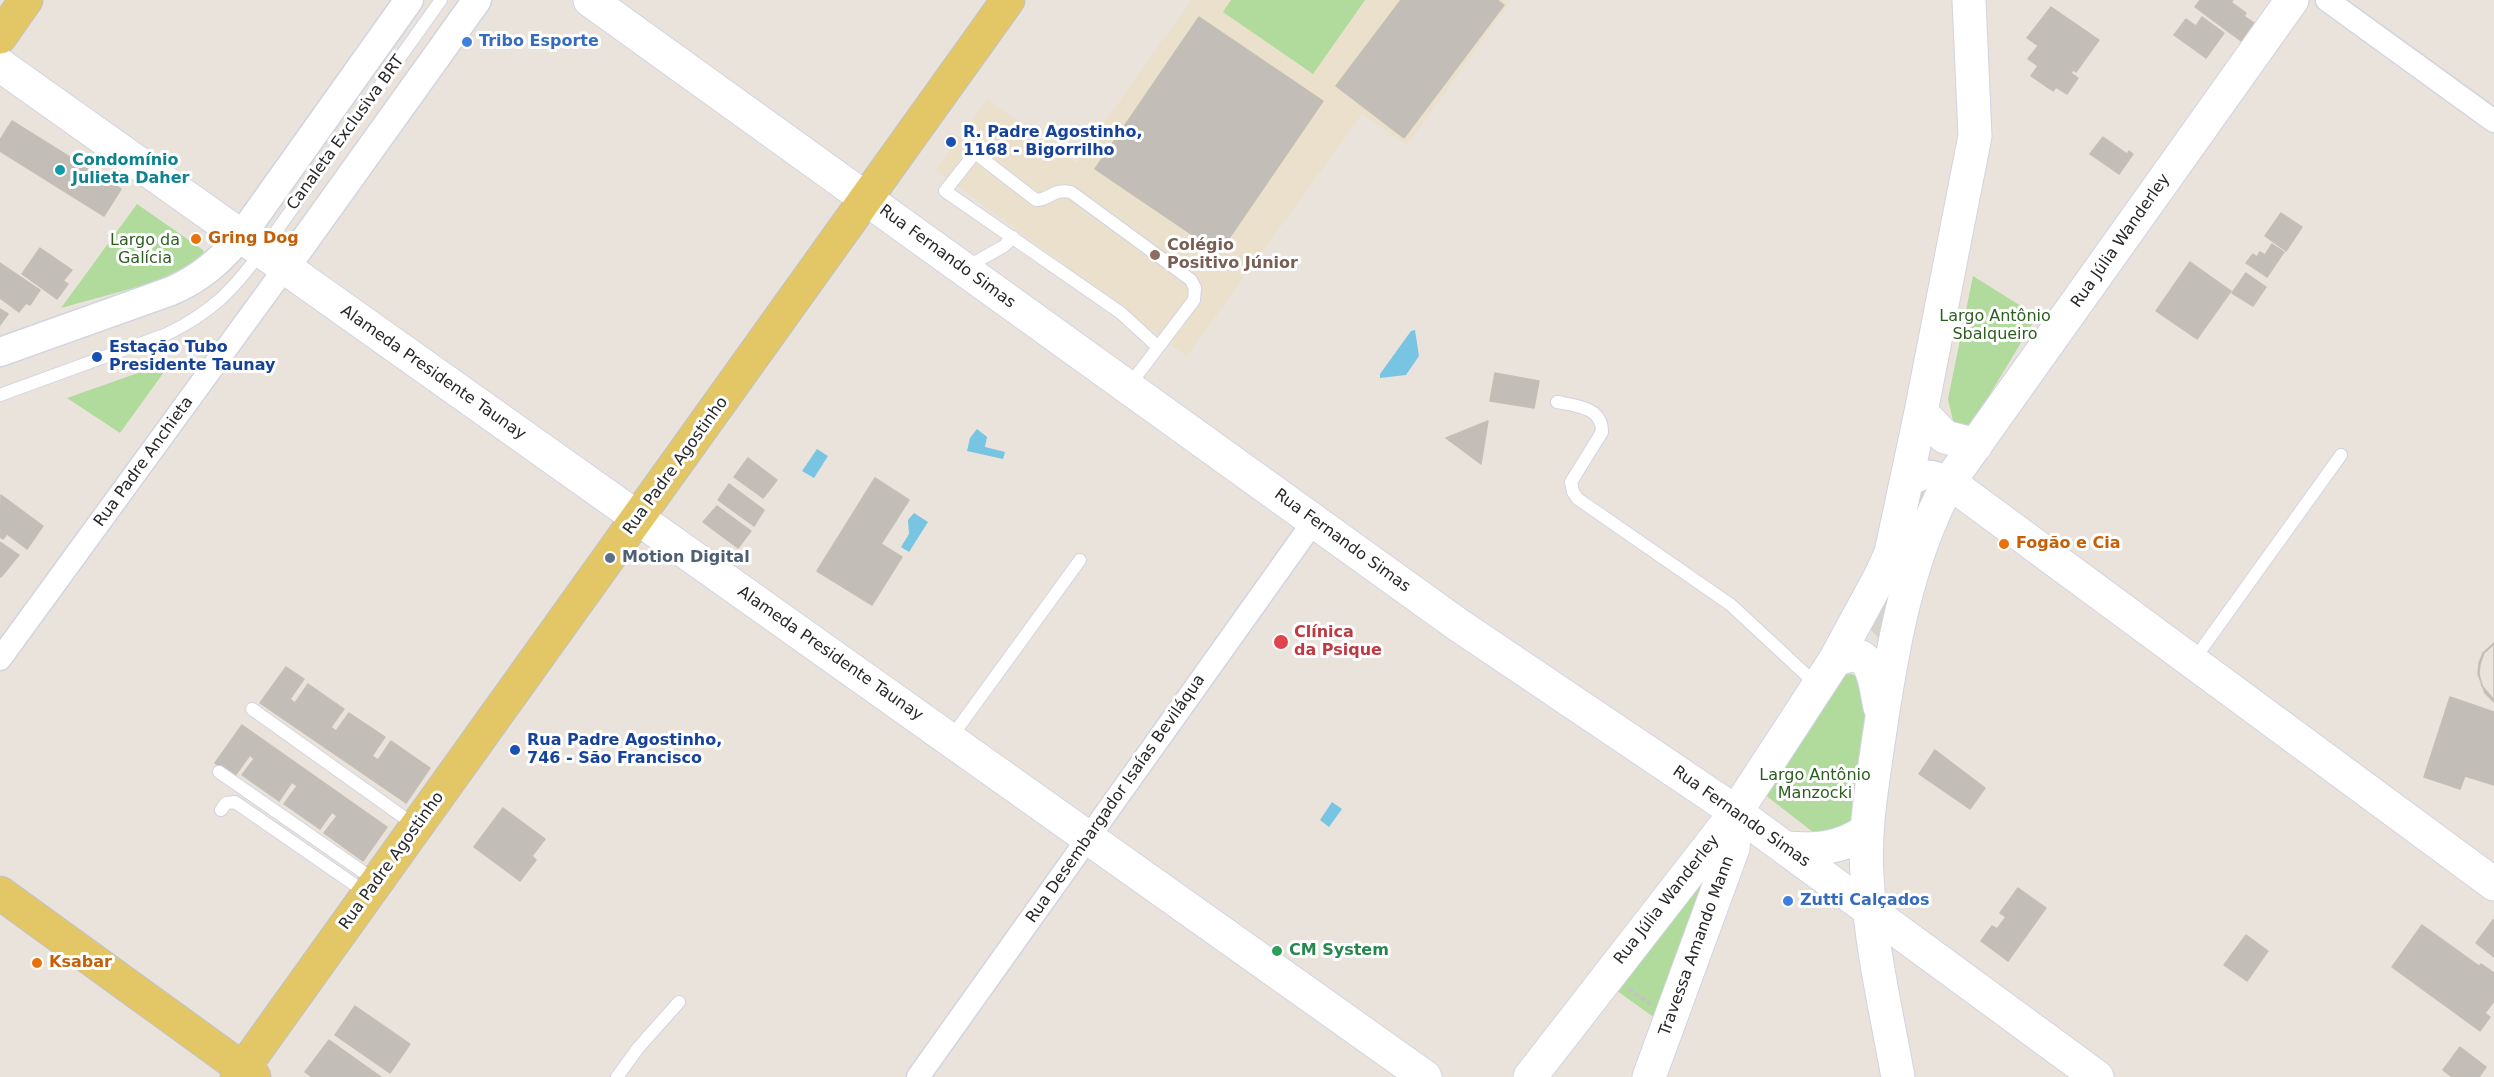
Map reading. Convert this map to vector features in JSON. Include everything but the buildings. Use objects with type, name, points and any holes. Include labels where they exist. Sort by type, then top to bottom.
[{"type":"main road","points":[[0,37],[26,0]]},
{"type":"main road","name":"Rua Fernando Simas","points":[[590,0],[1457,624],[1736,812],[2097,1077]]},
{"type":"main road","name":"Rua Padre Agostinho","points":[[245,1074],[417,826],[1008,0]]},
{"type":"main road","name":"Rua Júlia Wanderley","points":[[1530,1077],[1736,812],[1826,672],[1891,553],[1975,136],[1969,0]]},
{"type":"main road","name":"Rua Júlia Wanderley","points":[[1898,1077],[1869,908],[1867,830],[1882,718],[1899,629],[1920,546],[1934,509],[1950,482],[2292,0]]},
{"type":"main road","name":"Alameda Presidente Taunay","points":[[0,64],[1425,1077]]},
{"type":"main road","points":[[1921,412],[1945,437],[1976,445]]},
{"type":"main road","points":[[1950,482],[2494,884]]},
{"type":"main road","points":[[1826,672],[1852,655],[1862,657],[1869,663],[1882,718]]},
{"type":"main road","name":"Travessa Amando Mann","points":[[1649,1077],[1733,848],[1736,812]]},
{"type":"main road","points":[[1786,848],[1818,849],[1843,845],[1867,830]]},
{"type":"main road","points":[[0,893],[245,1074]]},
{"type":"main road","points":[[1882,990],[1893,969],[1900,963],[1918,953],[1928,952]]},
{"type":"street","name":"Rua Padre Anchieta","points":[[0,659],[263,252],[409,0]]},
{"type":"street","name":"Rua Padre Anchieta","points":[[263,252],[477,0]]},
{"type":"street","points":[[2327,0],[2494,121]]},
{"type":"street","points":[[0,352],[191,282],[216,264],[263,252]]},
{"type":"street","points":[[1906,484],[1921,475],[1936,474],[1950,482]]},
{"type":"street","name":"Rua Desembargador Isaías Beviláqua","points":[[918,1077],[1314,521]]},
{"type":"lane","name":"Canaleta Exclusiva BRT","points":[[0,395],[136,346],[191,322],[218,304],[263,252],[441,0]]},
{"type":"lane","points":[[1128,387],[1194,300],[1195,288],[1191,280],[1076,195],[1061,189],[1041,200],[1036,200],[975,153],[945,191],[1121,313],[1158,347]]},
{"type":"lane","points":[[964,269],[999,249],[1013,237]]},
{"type":"lane","points":[[1557,402],[1588,409],[1597,414],[1602,422],[1602,432],[1571,482],[1573,492],[1578,499],[1826,672]]},
{"type":"lane","points":[[2192,662],[2341,455]]},
{"type":"lane","points":[[950,739],[1080,560]]},
{"type":"lane","points":[[252,709],[417,826]]},
{"type":"lane","points":[[219,772],[373,888]]},
{"type":"lane","points":[[221,810],[226,803],[235,802],[373,888]]},
{"type":"lane","points":[[617,1077],[638,1048],[679,1002]]},
{"type":"path","points":[[1609,975],[1670,1019]]},
{"type":"shaded area","name":"Colégio Positivo Júnior","points":[[1191,0],[1511,0],[1407,145],[1362,114],[1187,356],[936,170],[987,99],[1076,163]]},
{"type":"shaded area","points":[[1932,481],[1881,641],[1872,631],[1865,628],[1920,482]]},
{"type":"green space","points":[[1231,0],[1365,0],[1313,74],[1223,12]]},
{"type":"green space","name":"Largo da Galícia","points":[[137,204],[203,250],[205,259],[191,272],[61,308]]},
{"type":"green space","name":"Largo Antônio Sbalqueiro","points":[[1973,276],[2037,316],[1966,434],[1959,430],[1953,421],[1948,399]]},
{"type":"green space","points":[[172,361],[120,433],[67,398]]},
{"type":"green space","name":"Largo Antônio Manzocki","points":[[1841,675],[1857,676],[1868,708],[1853,788],[1854,864],[1764,794]]},
{"type":"green space","points":[[1719,837],[1655,1018],[1613,988]]},
{"type":"water","points":[[1415,330],[1419,356],[1406,375],[1380,378],[1380,374],[1411,331]]},
{"type":"water","points":[[977,429],[987,437],[985,447],[1005,452],[1003,459],[967,451],[970,438]]},
{"type":"water","points":[[817,449],[828,456],[814,478],[802,471]]},
{"type":"water","points":[[914,513],[928,522],[909,552],[901,547],[909,534],[908,520]]},
{"type":"water","points":[[1332,802],[1342,809],[1329,827],[1320,820]]},
{"type":"place","name":"Tribo Esporte","points":[[467,42]]},
{"type":"place","name":"R. Padre Agostinho, 1168 - Bigorrilho","points":[[951,142]]},
{"type":"place","name":"Condomínio Julieta Daher","points":[[60,170]]},
{"type":"place","name":"Gring Dog","points":[[196,239]]},
{"type":"place","name":"Colégio Positivo Júnior","points":[[1155,255]]},
{"type":"place","name":"Estação Tubo Presidente Taunay","points":[[97,357]]},
{"type":"place","name":"Fogão e Cia","points":[[2004,544]]},
{"type":"place","name":"Motion Digital","points":[[610,558]]},
{"type":"place","name":"Clínica da Psique","points":[[1281,642]]},
{"type":"place","name":"Rua Padre Agostinho, 746 - São Francisco","points":[[515,750]]},
{"type":"place","name":"Zutti Calçados","points":[[1788,901]]},
{"type":"place","name":"CM System","points":[[1277,951]]},
{"type":"place","name":"Ksabar","points":[[37,963]]}]
